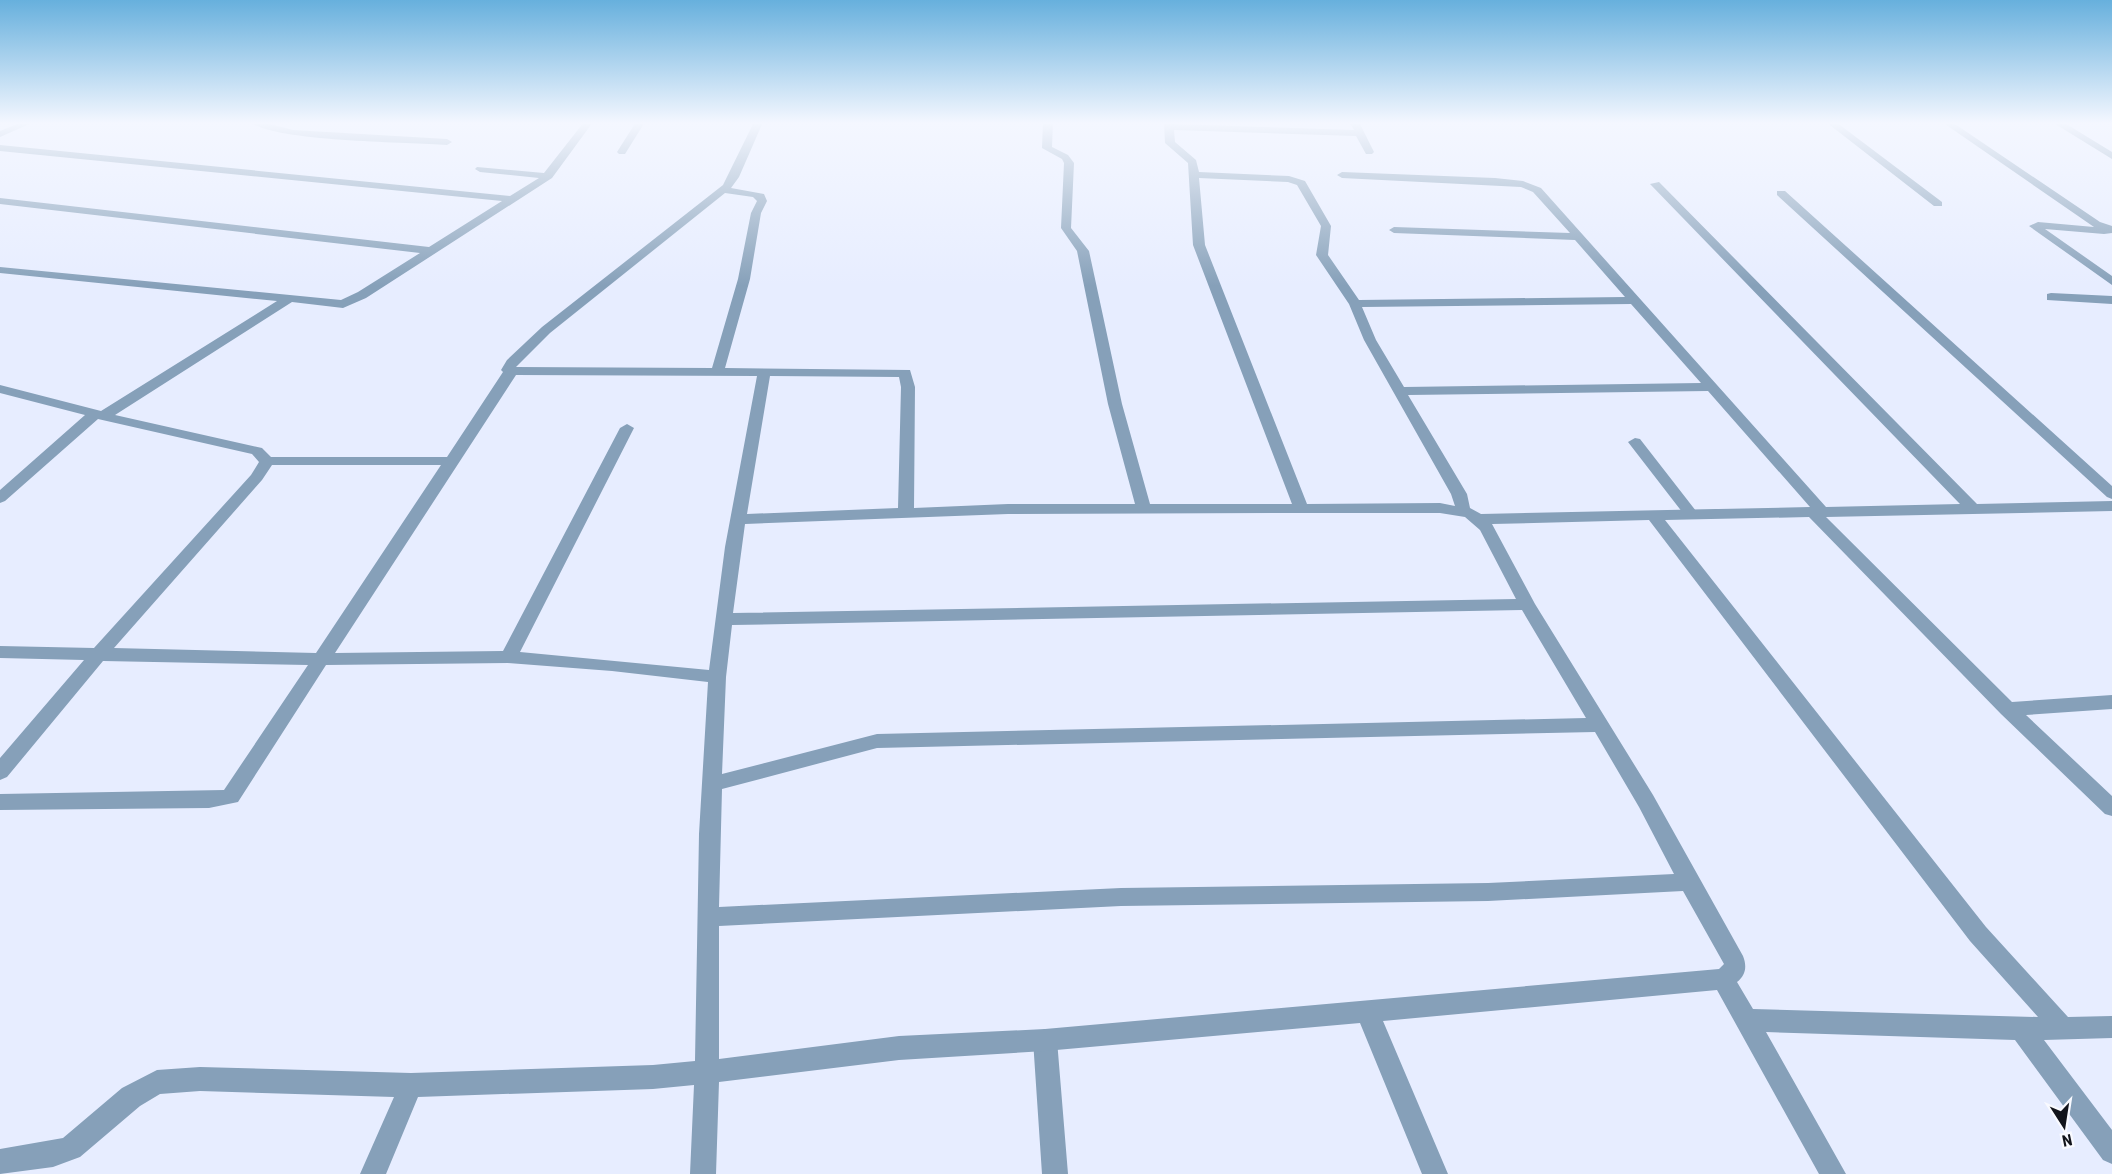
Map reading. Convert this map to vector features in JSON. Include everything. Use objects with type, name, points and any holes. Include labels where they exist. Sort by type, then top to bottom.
[{"type":"street","points":[[287,177],[509,199]]},
{"type":"street","points":[[0,270],[334,304],[352,301],[547,177]]},
{"type":"street","points":[[0,802],[221,800],[231,796],[239,787],[320,658],[453,461],[510,373],[508,370],[512,363],[546,330],[723,190],[734,177]]},
{"type":"street","points":[[1068,177],[1066,228],[1083,251],[1115,404],[1144,509]]},
{"type":"street","points":[[1196,177],[1194,198],[1202,258],[1223,302],[1302,509]]},
{"type":"street","points":[[1247,177],[1281,178],[1301,183],[1321,214],[1326,226],[1322,255],[1355,304],[1370,340],[1459,494],[1462,511]]},
{"type":"street","points":[[1378,177],[1523,184],[1543,195],[1818,512],[2008,709],[2112,808]]},
{"type":"street","points":[[1902,177],[1938,204]]},
{"type":"street","points":[[2027,177],[2096,224],[2109,229]]},
{"type":"street","points":[[1655,184],[1973,509]]},
{"type":"street","points":[[717,373],[744,279],[756,213],[762,201],[760,196],[755,194],[723,190]]},
{"type":"street","points":[[1781,193],[2112,494]]},
{"type":"street","points":[[0,201],[432,251]]},
{"type":"street","points":[[2109,229],[2102,232],[2034,226],[2082,258],[2112,282]]},
{"type":"street","points":[[1394,230],[1580,237]]},
{"type":"street","points":[[2051,297],[2112,300]]},
{"type":"street","points":[[0,498],[99,415],[289,299]]},
{"type":"street","points":[[1355,304],[1634,300]]},
{"type":"street","points":[[510,373],[526,370],[907,374],[906,512]]},
{"type":"street","points":[[703,1174],[710,917],[709,834],[717,677],[738,519],[764,373]]},
{"type":"street","points":[[1400,391],[1711,387]]},
{"type":"street","points":[[0,389],[99,415],[257,451],[267,461],[453,461]]},
{"type":"street","points":[[508,657],[627,428]]},
{"type":"street","points":[[1635,442],[1691,514]]},
{"type":"street","points":[[0,772],[98,655],[257,477],[267,461]]},
{"type":"street","points":[[1480,519],[2112,506]]},
{"type":"street","points":[[0,1162],[53,1154],[71,1148],[131,1097],[157,1082],[200,1079],[411,1085],[653,1077],[898,1048],[1045,1040],[1724,979],[1734,971],[1735,963],[1646,801],[1527,604],[1486,527],[1480,519],[1470,513],[1440,508],[1008,508],[738,519]]},
{"type":"street","points":[[1653,515],[1971,925],[2063,1028]]},
{"type":"street","points":[[724,620],[1527,604]]},
{"type":"street","points":[[0,652],[320,658],[508,657],[612,665],[717,677]]},
{"type":"street","points":[[2008,709],[2112,702]]},
{"type":"street","points":[[712,784],[877,741],[1600,725]]},
{"type":"street","points":[[710,917],[1121,897],[1488,892],[1689,882]]},
{"type":"street","points":[[1724,979],[1833,1174]]},
{"type":"street","points":[[1367,1011],[1435,1174]]},
{"type":"street","points":[[1747,1020],[2021,1029],[2112,1028]]},
{"type":"street","points":[[2021,1029],[2112,1151]]},
{"type":"street","points":[[1045,1040],[1055,1174]]},
{"type":"street","points":[[373,1174],[411,1085]]}]
